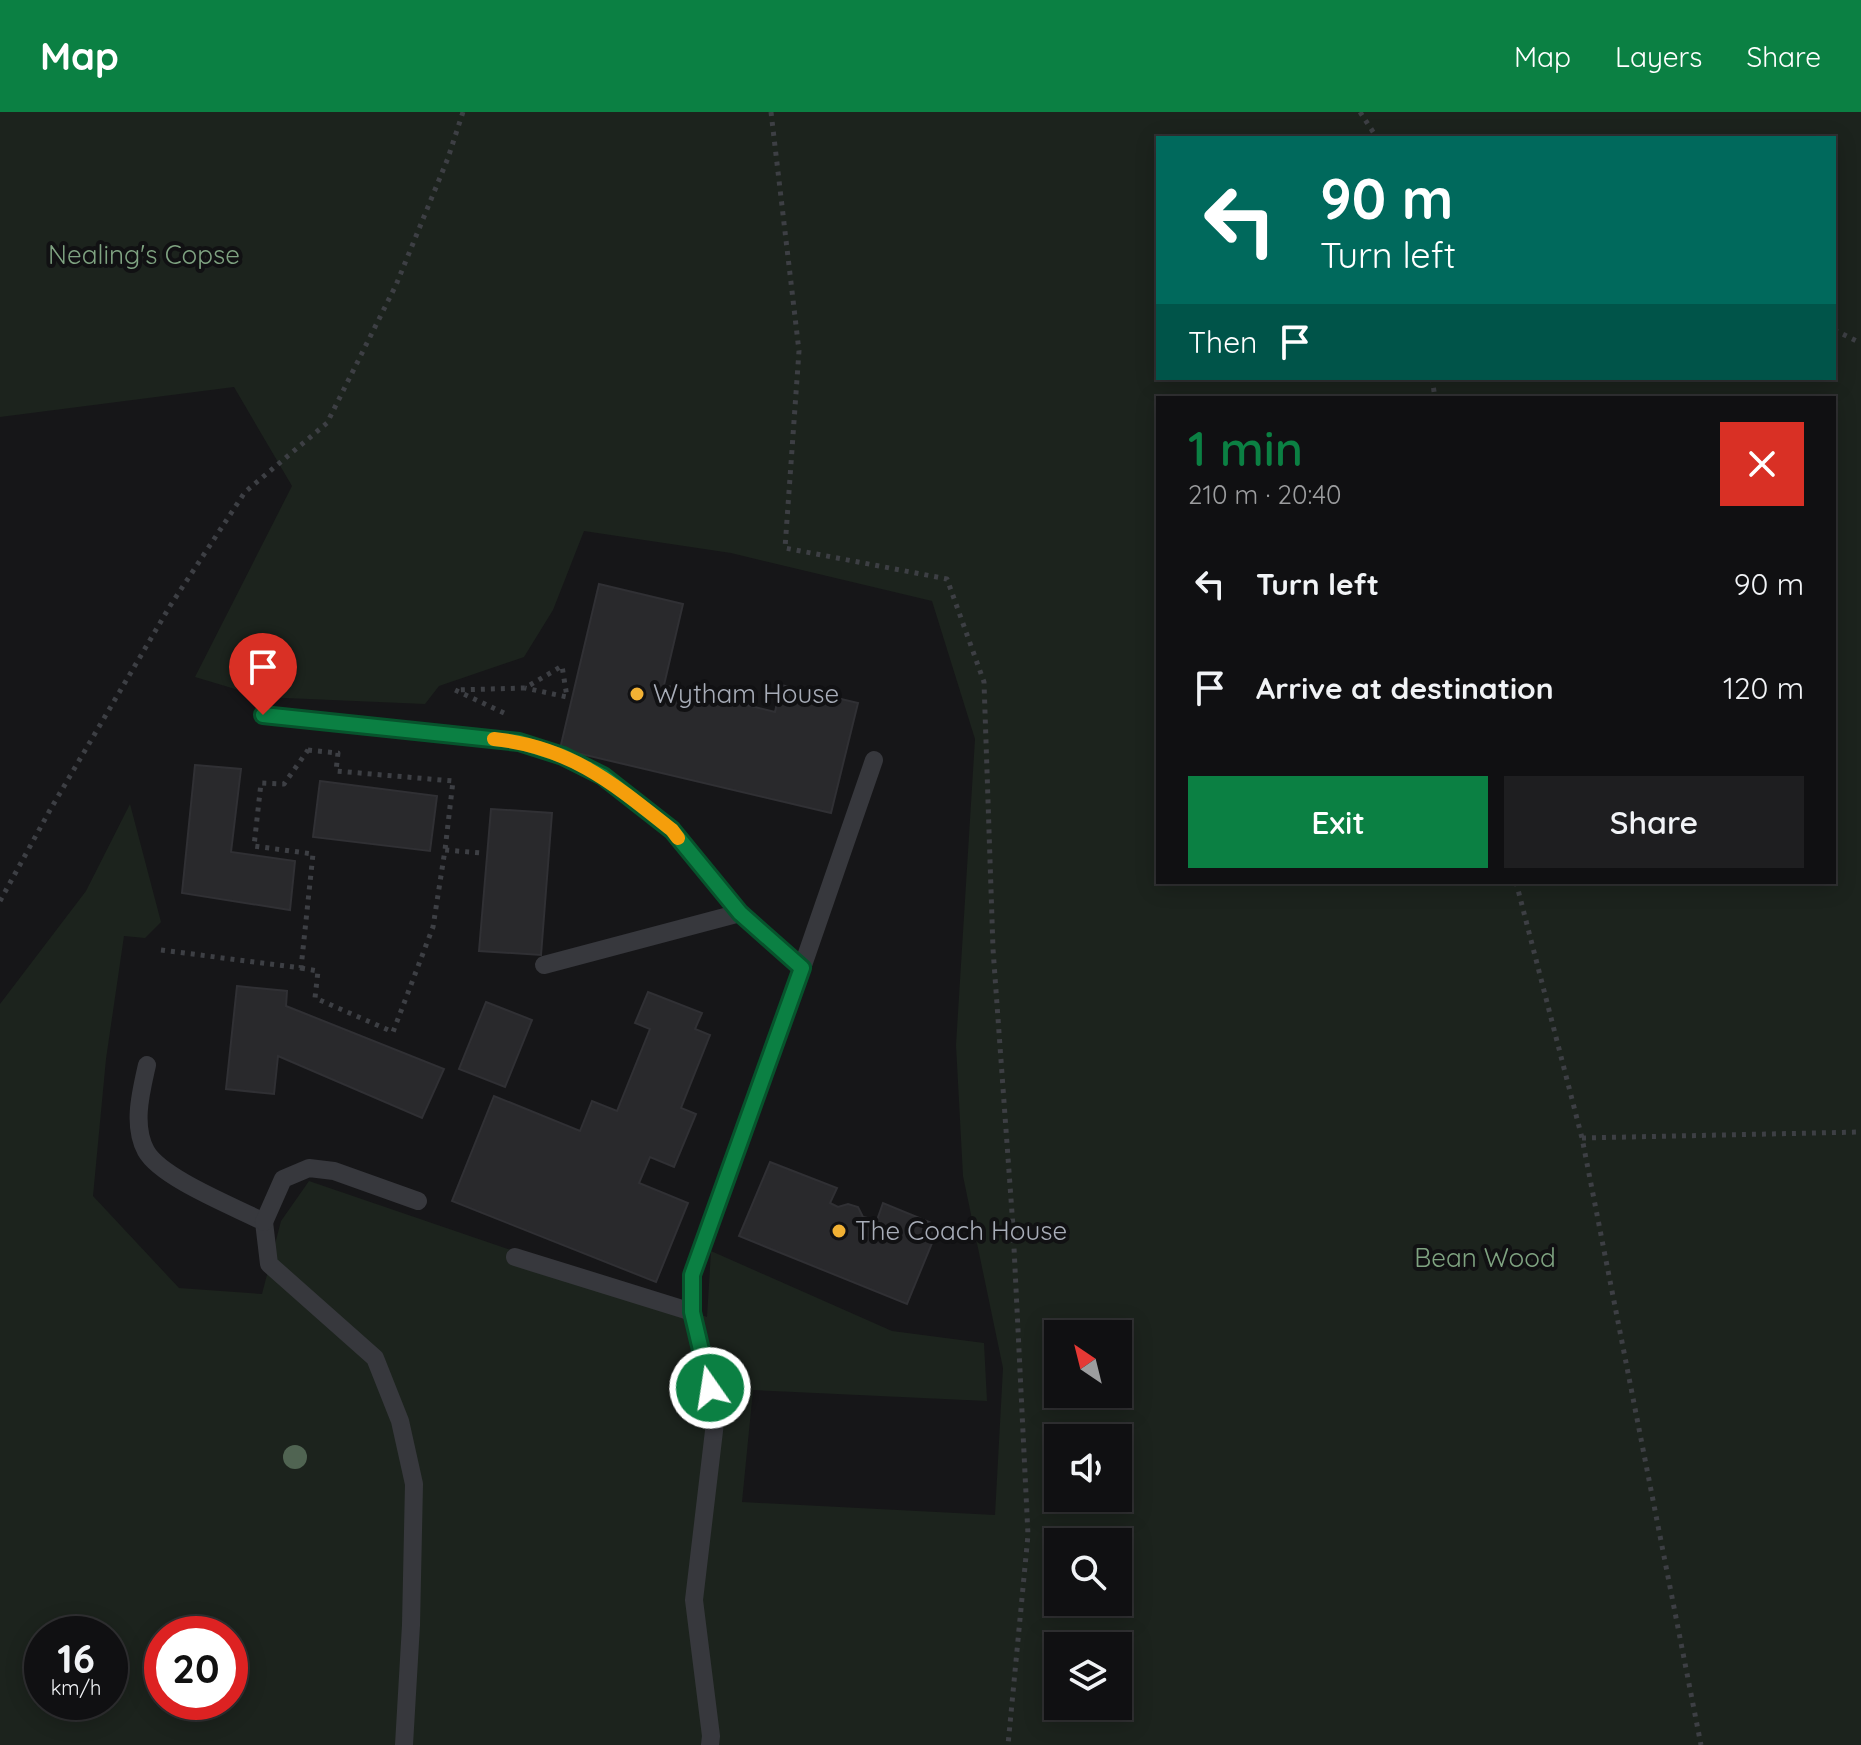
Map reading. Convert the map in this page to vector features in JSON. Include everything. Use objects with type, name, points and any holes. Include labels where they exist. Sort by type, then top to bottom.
[{"type":"lane","points":[[263,715],[519,742],[563,756],[603,776],[672,830],[740,913],[802,968]]},
{"type":"lane","points":[[710,1745],[694,1600],[716,1414],[692,1312],[692,1275],[874,760]]},
{"type":"lane","points":[[544,965],[740,913]]},
{"type":"lane","points":[[147,1065],[138,1120],[147,1152],[174,1177],[264,1222]]},
{"type":"lane","points":[[404,1745],[411,1625],[414,1484],[400,1421],[375,1358],[269,1264],[264,1222],[283,1179],[309,1168],[334,1171],[418,1201]]},
{"type":"lane","points":[[515,1257],[692,1312]]},
{"type":"path","points":[[0,901],[170,606],[245,492],[327,423],[396,285],[448,158],[463,112]]},
{"type":"path","points":[[771,112],[799,351],[785,548],[947,579],[984,682],[993,949],[1013,1227],[1028,1535],[1008,1745]]},
{"type":"path","points":[[1360,112],[1376,136]]},
{"type":"path","points":[[1836,331],[1861,343]]},
{"type":"path","points":[[511,717],[455,690],[525,688],[567,697],[562,666],[525,688]]},
{"type":"path","points":[[301,968],[313,854],[254,846],[261,783],[284,784],[308,750],[312,720]]},
{"type":"path","points":[[161,950],[318,971],[315,998],[393,1032],[433,927],[453,781],[336,771],[338,753],[308,750]]},
{"type":"path","points":[[445,850],[482,853]]},
{"type":"path","points":[[1517,884],[1582,1138],[1701,1745]]},
{"type":"path","points":[[1582,1138],[1861,1132]]},
{"type":"green space","points":[[0,112],[1861,112],[1861,1745],[0,1745],[0,1004],[86,891],[130,804],[161,922],[145,938],[124,936],[106,1059],[93,1196],[179,1288],[262,1294],[281,1221],[309,1181],[707,1317],[711,1251],[892,1331],[984,1343],[987,1401],[753,1390],[742,1502],[995,1515],[1003,1368],[963,1176],[956,1045],[975,739],[932,601],[731,553],[584,531],[553,610],[524,657],[439,686],[425,704],[262,697],[195,677],[292,486],[234,387],[0,417]]},
{"type":"building","name":"Wytham House","points":[[599,584],[683,604],[664,685],[775,712],[781,685],[858,703],[831,813],[560,749]]},
{"type":"building","points":[[195,765],[241,769],[231,852],[295,861],[290,910],[182,893]]},
{"type":"building","points":[[320,781],[437,796],[430,851],[313,837]]},
{"type":"building","points":[[491,809],[552,813],[541,955],[479,951]]},
{"type":"building","points":[[237,986],[287,991],[286,1006],[444,1069],[422,1118],[278,1056],[274,1094],[226,1089]]},
{"type":"building","points":[[648,992],[702,1013],[695,1029],[710,1035],[681,1108],[696,1114],[674,1167],[650,1157],[639,1183],[688,1203],[656,1282],[452,1201],[494,1096],[580,1131],[592,1101],[617,1111],[650,1029],[635,1023]]},
{"type":"building","points":[[486,1002],[532,1020],[505,1087],[459,1069]]},
{"type":"building","name":"The Coach House","points":[[770,1162],[837,1188],[830,1203],[838,1207],[848,1204],[858,1207],[863,1217],[877,1220],[883,1203],[939,1226],[907,1304],[739,1236]]},
{"type":"slow traffic","points":[[494,739],[519,742],[563,756],[603,776],[678,838]]},
{"type":"place","name":"Wytham House","points":[[637,694]]},
{"type":"place","name":"The Coach House","points":[[839,1231]]},
{"type":"route","points":[[263,715],[519,742],[563,756],[603,776],[672,830],[740,913],[802,968],[692,1275],[692,1312],[710,1388]]},
{"type":"park label","name":"Nealing's Copse","points":[[144,255]]},
{"type":"park label","name":"Bean Wood","points":[[1485,1258]]}]
